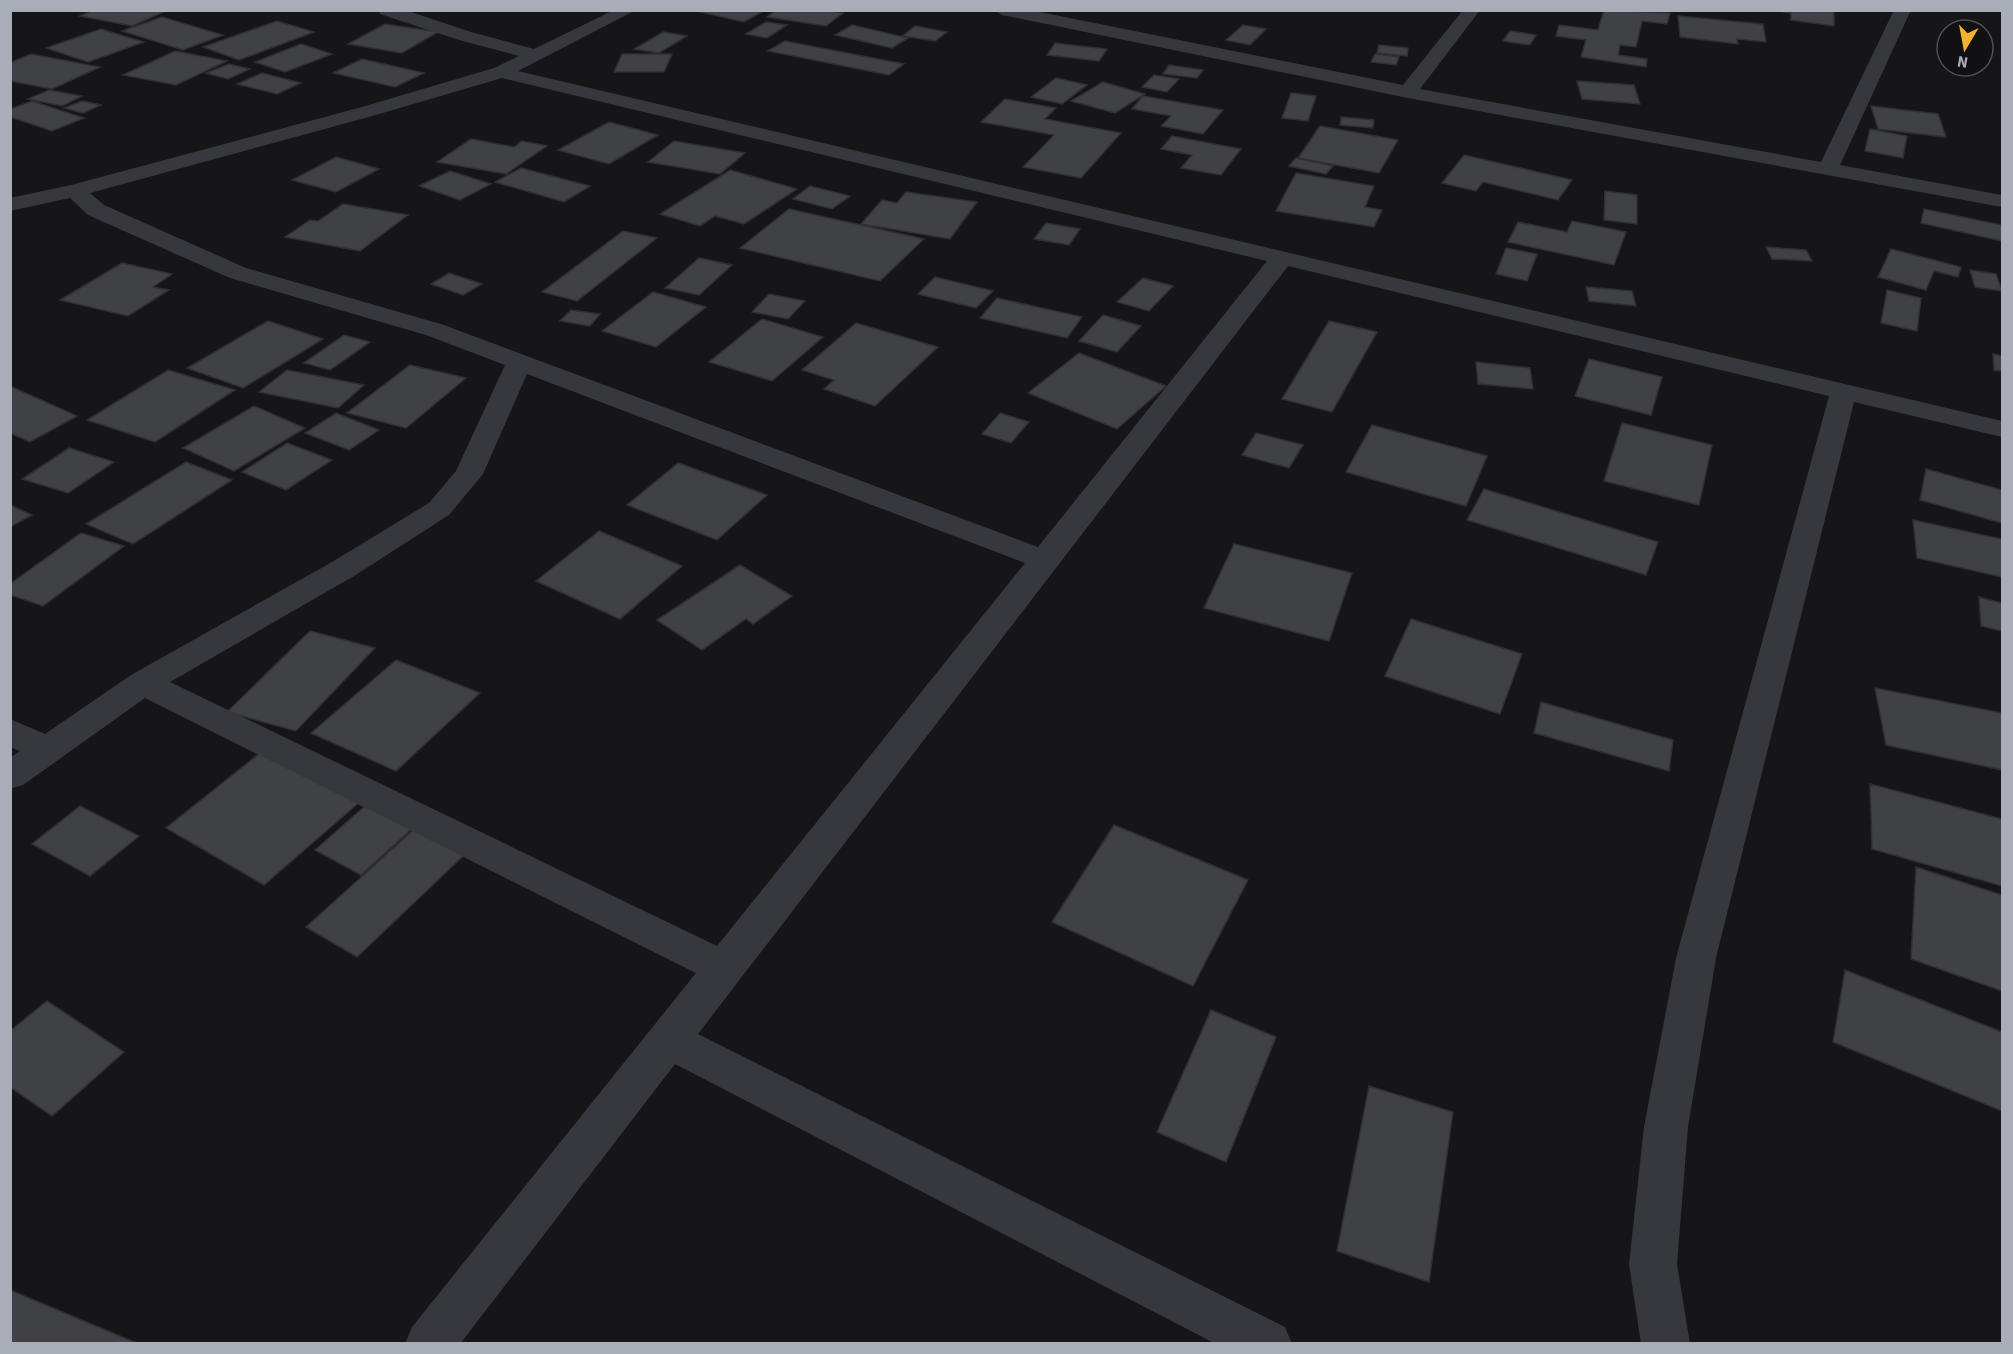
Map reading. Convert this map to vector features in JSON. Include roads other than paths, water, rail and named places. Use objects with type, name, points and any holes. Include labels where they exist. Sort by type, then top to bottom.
[{"type":"street","points":[[386,10],[465,36],[536,55]]},
{"type":"street","points":[[10,205],[74,191],[369,111],[501,72],[628,10]]},
{"type":"street","points":[[1002,10],[1408,92],[2002,201]]},
{"type":"street","points":[[1066,23],[1083,10]]},
{"type":"street","points":[[1408,92],[1472,10]]},
{"type":"street","points":[[1828,169],[1903,10]]},
{"type":"street","points":[[501,72],[2002,429]]},
{"type":"street","points":[[74,191],[96,210],[238,273],[435,330],[1045,560]]},
{"type":"street","points":[[429,1344],[1282,258]]},
{"type":"street","points":[[10,776],[143,683],[343,569],[439,509],[469,474],[520,361]]},
{"type":"street","points":[[1666,1344],[1653,1264],[1666,1127],[1694,969],[1843,392]]},
{"type":"street","points":[[143,683],[724,968]]},
{"type":"street","points":[[10,731],[47,750]]},
{"type":"street","points":[[668,1040],[1268,1344]]}]
